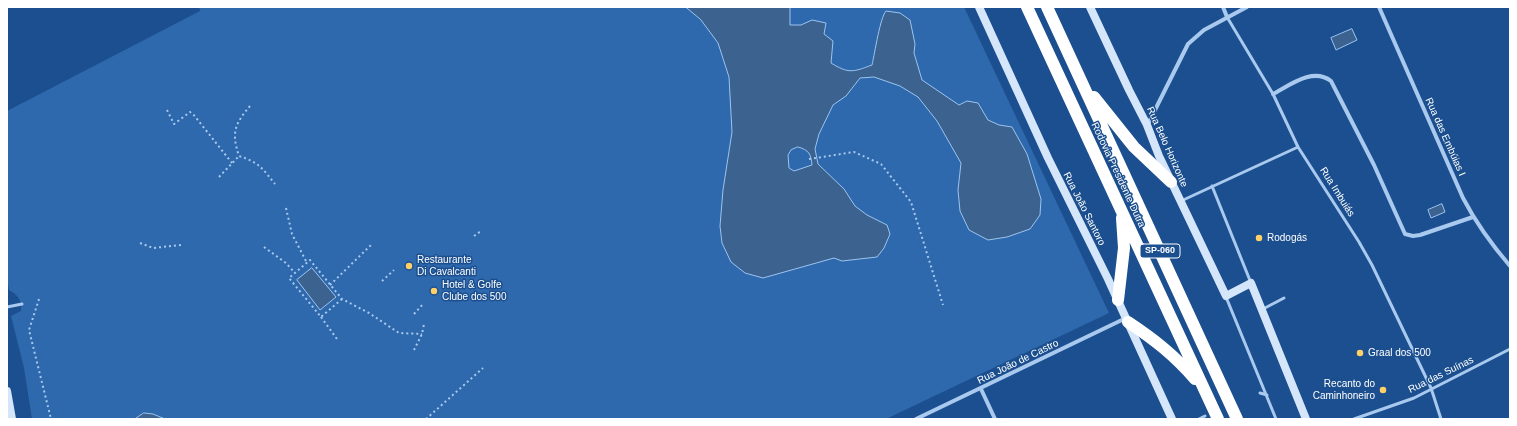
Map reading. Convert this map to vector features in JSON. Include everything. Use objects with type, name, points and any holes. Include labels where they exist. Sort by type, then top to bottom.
[{"type":"highway","name":"Rodovia Presidente Dutra","points":[[1027,7],[1218,419]]},
{"type":"highway","name":"Rodovia Presidente Dutra","points":[[1047,7],[1237,419]]},
{"type":"highway","points":[[1083,84],[1134,147],[1171,182]]},
{"type":"highway","points":[[1118,300],[1124,248],[1121,209]]},
{"type":"highway","points":[[1127,320],[1159,342],[1178,360],[1204,390]]},
{"type":"street","name":"Rua João Santoro","points":[[979,7],[1048,158],[1118,300],[1172,419]]},
{"type":"street","name":"Rua Belo Horizonte","points":[[1090,7],[1147,125],[1171,182],[1226,296]]},
{"type":"street","name":"Rua Imbuiás","points":[[1223,7],[1227,17]]},
{"type":"street","points":[[1147,125],[1188,44],[1204,30],[1247,7]]},
{"type":"street","name":"Rua das Embúias I","points":[[1379,7],[1473,217],[1496,251],[1510,266]]},
{"type":"street","points":[[1273,94],[1310,76],[1322,76],[1331,81],[1374,165],[1405,234],[1413,236],[1420,235],[1473,217]]},
{"type":"street","points":[[1226,296],[1251,283],[1306,419]]},
{"type":"street","name":"Rua João de Castro","points":[[916,419],[1127,320]]},
{"type":"street","points":[[981,389],[995,419]]},
{"type":"street","points":[[7,391],[12,419]]},
{"type":"lane","name":"Rua Imbuiás","points":[[1227,17],[1273,94],[1298,147],[1369,260],[1431,388],[1441,419]]},
{"type":"lane","points":[[1181,201],[1298,147]]},
{"type":"lane","points":[[1212,186],[1251,283]]},
{"type":"lane","points":[[1226,296],[1276,419]]},
{"type":"lane","points":[[1261,310],[1284,298]]},
{"type":"lane","points":[[7,306],[22,304]]},
{"type":"lane","name":"Rua das Suínas","points":[[1354,419],[1414,398],[1510,349]]},
{"type":"lane","points":[[1260,393],[1267,396]]},
{"type":"lane","points":[[1199,419],[1205,416]]},
{"type":"path","points":[[240,156],[234,132],[238,120],[250,106]]},
{"type":"path","points":[[167,110],[174,124],[190,112],[193,114],[232,162]]},
{"type":"path","points":[[809,159],[854,152],[881,164],[911,202],[943,304]]},
{"type":"path","points":[[219,177],[232,162],[240,156]]},
{"type":"path","points":[[240,156],[257,163],[265,169],[275,184]]},
{"type":"path","points":[[286,208],[292,234],[307,263]]},
{"type":"path","points":[[474,236],[481,231]]},
{"type":"path","points":[[140,243],[153,248],[181,245]]},
{"type":"path","points":[[330,285],[371,245]]},
{"type":"path","points":[[264,248],[286,263],[295,273]]},
{"type":"path","points":[[337,339],[289,278],[310,260],[342,299],[369,313],[399,333],[422,334]]},
{"type":"path","points":[[382,281],[394,270]]},
{"type":"path","points":[[38,299],[29,330],[50,419]]},
{"type":"path","points":[[321,317],[342,299]]},
{"type":"path","points":[[414,314],[422,304]]},
{"type":"path","points":[[414,350],[422,334],[424,324]]},
{"type":"path","points":[[426,419],[483,368]]},
{"type":"shaded area","points":[[199,7],[964,7],[1109,313],[886,419],[32,419],[24,368],[11,316],[21,311],[21,304],[17,296],[9,290],[7,278],[7,111],[200,11]]},
{"type":"shaded area","points":[[686,7],[790,7],[790,25],[801,25],[812,20],[826,23],[824,34],[833,41],[831,63],[842,69],[851,71],[872,65],[880,28],[886,11],[900,13],[910,20],[915,44],[914,53],[922,80],[959,105],[967,101],[978,103],[988,120],[999,125],[1012,127],[1027,154],[1041,199],[1040,215],[1030,229],[1007,237],[988,240],[969,230],[960,211],[958,190],[961,163],[937,121],[918,97],[900,86],[874,77],[860,78],[846,96],[833,105],[819,134],[815,149],[818,164],[844,189],[855,206],[867,215],[887,225],[890,234],[884,248],[877,257],[842,261],[834,258],[763,278],[745,273],[731,262],[722,243],[720,226],[723,190],[732,132],[729,77],[718,43],[701,20]],"holes":[[[798,147],[809,153],[812,165],[794,171],[789,168],[788,155],[791,150]]]},
{"type":"shaded area","points":[[1352,29],[1357,40],[1336,50],[1331,38]]},
{"type":"shaded area","points":[[1442,204],[1445,212],[1431,218],[1428,210]]},
{"type":"shaded area","points":[[312,268],[336,297],[320,310],[297,280]]},
{"type":"shaded area","points":[[144,413],[153,414],[165,419],[135,419]]},
{"type":"place","name":"Rodogás","points":[[1259,238]]},
{"type":"place","name":"Restaurante Di Cavalcanti","points":[[409,266]]},
{"type":"place","name":"Hotel & Golfe Clube dos 500","points":[[434,291]]},
{"type":"place","name":"Graal dos 500","points":[[1360,353]]},
{"type":"place","name":"Recanto do Caminhoneiro","points":[[1383,390]]}]
